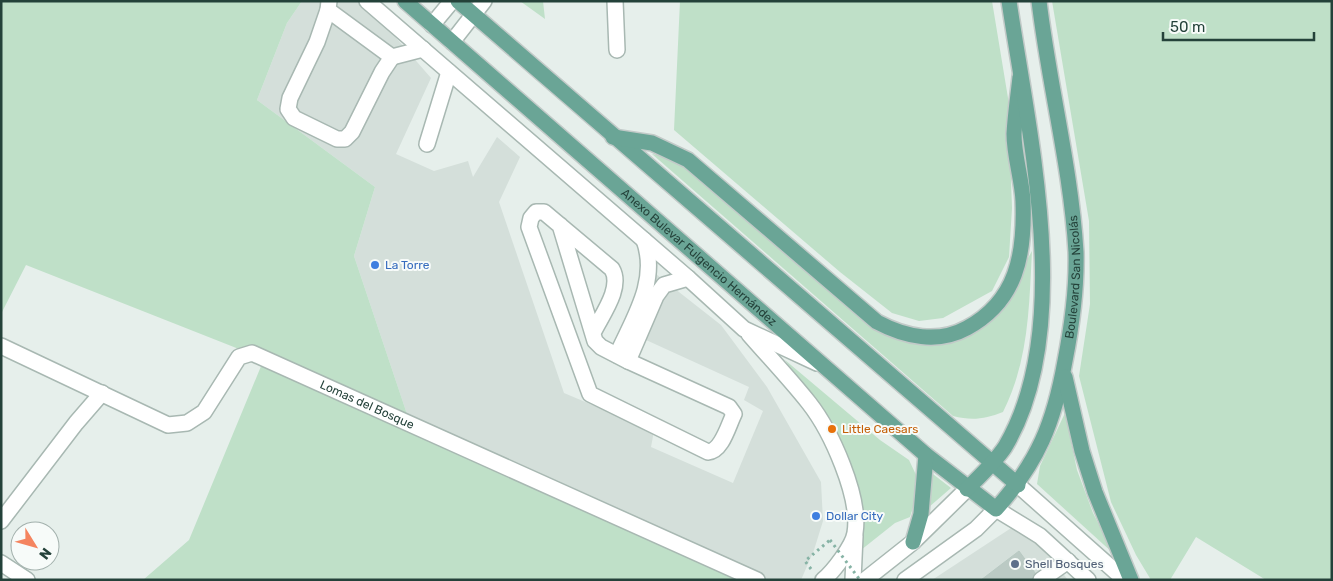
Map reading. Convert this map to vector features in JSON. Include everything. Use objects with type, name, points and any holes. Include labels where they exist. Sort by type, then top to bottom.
[{"type":"main road","name":"Anexo Bulevar Fulgencio Hernández","points":[[405,1],[926,455],[996,509]]},
{"type":"main road","points":[[458,1],[1018,485]]},
{"type":"main road","points":[[968,489],[1004,447],[1016,424],[1030,386],[1039,326],[1042,233],[1008,1]]},
{"type":"main road","name":"Boulevard San Nicolás","points":[[996,509],[1018,485],[1047,435],[1057,404],[1074,315],[1076,254],[1071,195],[1039,1]]},
{"type":"main road","points":[[614,137],[652,143],[688,160],[876,322],[896,332],[918,337],[940,337],[962,331],[987,315],[998,305],[1010,286],[1018,266],[1023,201],[1014,134],[1020,77]]},
{"type":"main road","points":[[1064,370],[1084,460],[1114,541],[1131,580]]},
{"type":"main road","points":[[913,542],[922,514],[926,455]]},
{"type":"street","points":[[367,1],[688,278],[744,330],[809,403],[823,424],[844,470],[851,494],[855,534],[853,580]]},
{"type":"street","points":[[432,25],[452,1]]},
{"type":"street","points":[[452,42],[484,1]]},
{"type":"street","points":[[615,1],[617,50]]},
{"type":"street","points":[[392,57],[329,5],[317,42],[290,98],[288,109],[294,118],[337,139],[345,139],[352,132],[382,72],[392,57],[423,49]]},
{"type":"street","points":[[427,144],[449,72]]},
{"type":"street","points":[[560,225],[595,341],[601,347],[622,358],[733,410],[734,414],[714,452],[708,452],[590,394],[528,227],[531,218],[536,212],[544,212],[560,225],[612,269],[616,276],[616,286],[593,334]]},
{"type":"street","points":[[622,358],[650,272],[650,255],[644,240]]},
{"type":"street","points":[[622,358],[664,285],[688,278]]},
{"type":"street","points":[[744,330],[824,367]]},
{"type":"street","name":"Lomas del Bosque","points":[[1,346],[168,425],[187,423],[204,412],[239,356],[252,354],[757,580]]},
{"type":"street","points":[[1,521],[76,423],[102,393]]},
{"type":"street","points":[[1018,485],[1125,580]]},
{"type":"street","points":[[865,580],[913,542],[968,489]]},
{"type":"street","points":[[905,580],[924,575],[996,509],[1040,536],[1088,580]]},
{"type":"street","points":[[823,580],[844,556],[855,534]]},
{"type":"street","points":[[1041,580],[1068,560]]},
{"type":"street","points":[[1,562],[27,580]]},
{"type":"path","points":[[811,569],[805,561],[830,540],[860,580]]},
{"type":"shaded area","points":[[302,1],[364,1],[431,78],[396,154],[434,171],[468,161],[473,177],[497,137],[520,157],[499,202],[564,393],[654,431],[651,447],[733,483],[763,411],[744,400],[749,387],[622,329],[643,277],[642,263],[721,325],[767,387],[821,482],[823,521],[814,550],[801,580],[766,580],[410,423],[354,256],[375,187],[257,100],[287,23]]},
{"type":"shaded area","points":[[1022,521],[1068,580],[932,580]]},
{"type":"green space","points":[[1,1],[302,1],[287,23],[257,100],[375,187],[354,256],[410,423],[766,580],[143,580],[189,540],[264,359],[26,265],[1,314]]},
{"type":"green space","points":[[520,1],[543,1],[545,19]]},
{"type":"green space","points":[[680,1],[992,1],[1008,98],[1012,208],[1009,257],[992,291],[943,318],[919,321],[892,313],[840,272],[674,130]]},
{"type":"green space","points":[[1052,1],[1332,1],[1332,580],[1266,580],[1196,537],[1170,580],[1151,580],[1136,555],[1111,502],[1079,376],[1090,304],[1089,221]]},
{"type":"green space","points":[[652,154],[671,157],[685,163],[891,336],[970,331],[1024,265],[1032,251],[1023,353],[1012,392],[1003,412],[978,418],[953,416]]},
{"type":"green space","points":[[785,360],[880,440],[909,460],[917,477],[918,492],[910,517],[895,523],[861,550],[864,528],[859,498],[818,410]]},
{"type":"green space","points":[[1065,413],[1077,470],[1093,513],[1114,554],[1037,484],[1040,466]]},
{"type":"green space","points":[[929,471],[951,488],[929,507],[932,489]]},
{"type":"building","name":"Shell Bosques","points":[[1019,551],[1038,577],[1034,580],[981,580]]},
{"type":"place","name":"La Torre","points":[[375,265]]},
{"type":"place","name":"Little Caesars","points":[[832,429]]},
{"type":"place","name":"Dollar City","points":[[816,516]]},
{"type":"place","name":"Shell Bosques","points":[[1015,564]]}]
